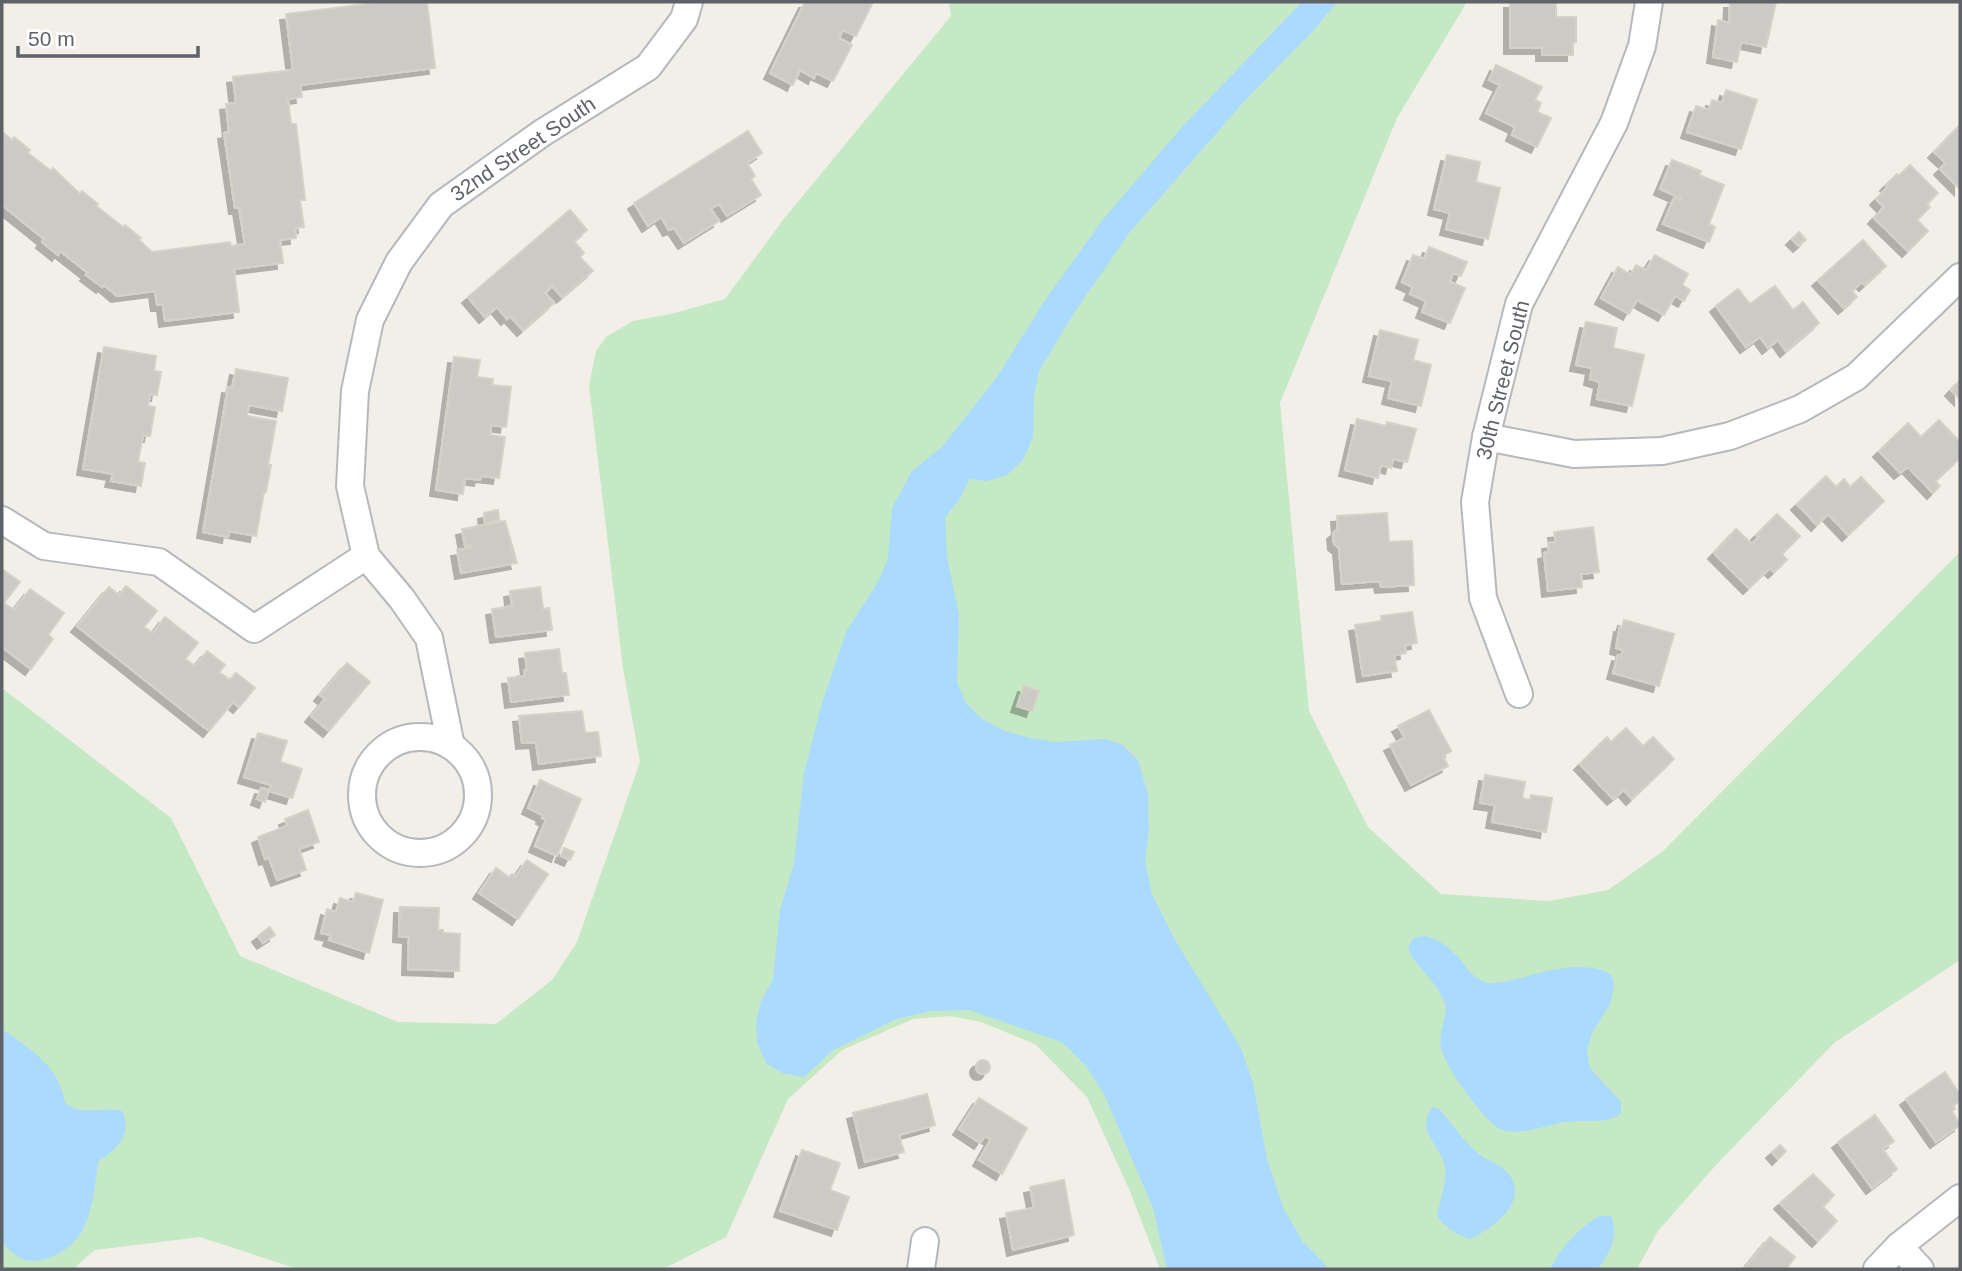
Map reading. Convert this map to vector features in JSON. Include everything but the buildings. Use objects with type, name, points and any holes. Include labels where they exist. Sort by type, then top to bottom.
[{"type":"street","name":"32nd Street South","points":[[451,746],[434,738],[415,737],[396,742],[380,752],[368,767],[362,785],[362,804],[368,822],[380,838],[396,848],[415,853],[434,851],[452,844],[466,831],[475,814],[478,795],[475,776],[465,759],[451,746],[429,638],[402,599],[366,556],[350,486],[355,391],[370,320],[398,262],[441,205],[542,133],[648,67],[684,19],[690,2]]},
{"type":"street","name":"30th Street South","points":[[1519,694],[1483,598],[1475,502],[1486,437],[1519,304],[1614,123],[1642,46],[1649,2]]},
{"type":"street","points":[[1486,437],[1574,454],[1662,451],[1730,436],[1800,409],[1856,377],[1960,277]]},
{"type":"street","points":[[2,520],[44,546],[159,562],[254,629],[366,556]]},
{"type":"street","points":[[1877,1269],[1899,1246],[1960,1198]]},
{"type":"street","points":[[921,1269],[925,1241]]},
{"type":"street","points":[[1899,1246],[1920,1269]]},
{"type":"green space","points":[[949,2],[1467,2],[1397,118],[1280,403],[1309,711],[1368,827],[1441,894],[1549,901],[1608,890],[1662,852],[1960,552],[1960,960],[1834,1043],[1716,1165],[1658,1231],[1637,1269],[1160,1269],[1129,1189],[1087,1097],[1035,1044],[981,1022],[951,1016],[913,1019],[842,1050],[788,1099],[726,1237],[663,1269],[298,1269],[200,1237],[95,1250],[73,1269],[2,1269],[2,688],[171,818],[240,956],[398,1022],[496,1024],[552,980],[577,942],[640,762],[623,668],[589,386],[596,351],[606,337],[633,321],[725,299],[783,220],[951,16]]},
{"type":"water","points":[[1302,2],[1337,2],[1313,31],[1248,97],[1129,233],[1072,316],[1039,371],[1034,396],[1033,437],[1023,460],[1007,475],[986,481],[969,479],[960,499],[945,517],[947,557],[959,615],[957,682],[966,703],[981,718],[1002,730],[1056,742],[1105,739],[1123,745],[1138,760],[1148,795],[1149,830],[1145,862],[1152,894],[1176,942],[1241,1048],[1253,1083],[1267,1159],[1283,1207],[1303,1242],[1327,1269],[1167,1269],[1153,1208],[1104,1094],[1086,1066],[1062,1042],[969,1010],[930,1011],[896,1019],[833,1050],[804,1077],[782,1073],[766,1063],[757,1043],[756,1021],[761,1001],[773,980],[780,910],[794,863],[804,773],[822,703],[846,632],[878,582],[888,558],[892,508],[912,471],[942,447],[997,377],[1046,299],[1104,218],[1183,126]]},
{"type":"water","points":[[1425,936],[1447,947],[1473,975],[1489,983],[1578,967],[1611,974],[1614,985],[1610,1004],[1592,1033],[1587,1050],[1590,1068],[1621,1102],[1621,1114],[1608,1119],[1564,1122],[1515,1132],[1500,1129],[1493,1124],[1475,1105],[1457,1079],[1441,1048],[1446,1012],[1444,1001],[1408,948],[1413,938]]},
{"type":"water","points":[[2,1029],[32,1051],[50,1069],[62,1090],[65,1103],[85,1110],[122,1111],[125,1120],[126,1128],[121,1141],[98,1162],[91,1206],[82,1231],[63,1251],[35,1261],[18,1257],[2,1242]]},
{"type":"water","points":[[1432,1107],[1439,1109],[1480,1155],[1505,1170],[1514,1183],[1515,1194],[1506,1212],[1489,1228],[1470,1239],[1452,1231],[1437,1216],[1446,1171],[1427,1131],[1427,1116]]},
{"type":"water","points":[[1599,1216],[1611,1216],[1614,1237],[1598,1269],[1550,1269],[1571,1239]]}]
